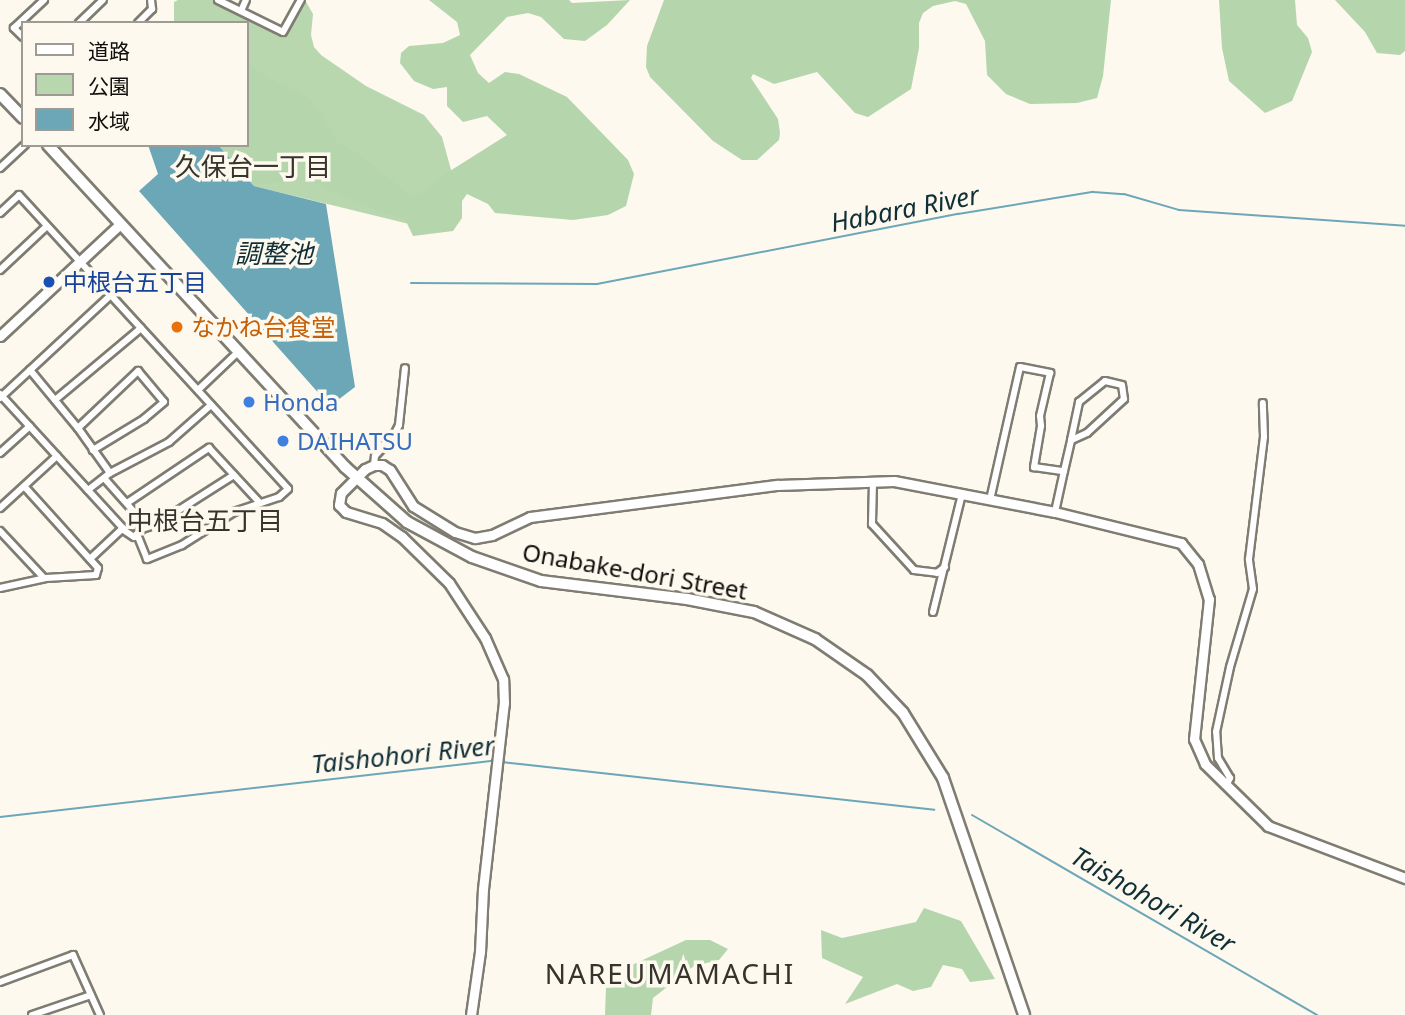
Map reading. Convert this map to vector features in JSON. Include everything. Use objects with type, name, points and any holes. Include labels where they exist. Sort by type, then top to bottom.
[{"type":"main road","points":[[0,94],[21,116]]},
{"type":"main road","name":"Onabake-dori Street","points":[[50,147],[355,478],[407,522],[486,564],[573,587],[687,599],[754,612],[815,639],[867,675],[903,713],[943,778],[1024,1015]]},
{"type":"street","points":[[21,21],[44,0]]},
{"type":"street","points":[[81,21],[103,0]]},
{"type":"street","points":[[140,21],[152,9],[151,0]]},
{"type":"street","points":[[218,0],[283,32],[301,0]]},
{"type":"street","points":[[241,11],[246,0]]},
{"type":"street","points":[[21,21],[15,27],[21,34]]},
{"type":"street","points":[[0,168],[23,147]]},
{"type":"street","points":[[0,213],[19,195],[288,489],[279,497],[259,502],[223,519],[182,545],[146,559],[140,531],[144,522],[107,476],[78,428],[30,370]]},
{"type":"street","points":[[0,336],[120,224]]},
{"type":"street","points":[[0,270],[47,226]]},
{"type":"street","points":[[111,295],[1,396],[130,537],[157,524],[234,475]]},
{"type":"street","points":[[55,400],[141,328]]},
{"type":"street","points":[[198,390],[238,352]]},
{"type":"street","points":[[990,500],[1020,367],[1049,373],[1040,416],[1041,426],[1034,467],[1064,471]]},
{"type":"street","points":[[374,465],[375,456],[393,437],[399,425],[404,368]]},
{"type":"street","points":[[78,428],[138,371],[164,402],[144,419],[93,450]]},
{"type":"street","points":[[1055,512],[1079,402],[1105,381],[1122,385],[1124,399],[1087,433],[1071,440]]},
{"type":"street","points":[[1226,787],[1230,778],[1218,758],[1216,732],[1230,667],[1253,589],[1249,559],[1264,438],[1263,403]]},
{"type":"street","points":[[88,489],[169,442],[211,405]]},
{"type":"street","points":[[0,453],[30,426]]},
{"type":"street","points":[[128,503],[209,448],[259,502]]},
{"type":"street","points":[[0,508],[57,456]]},
{"type":"street","points":[[471,1015],[480,952],[483,889],[504,689],[499,668],[485,638],[454,589],[419,553],[382,523],[342,510],[338,501],[355,478],[374,465],[382,465],[390,470],[413,506],[455,532],[475,538],[492,535],[530,517],[778,485],[894,481],[1055,512],[1177,542],[1192,553],[1205,579],[1209,599],[1194,739],[1205,764],[1268,826],[1405,878]]},
{"type":"street","points":[[873,482],[872,524],[914,570],[937,573],[945,567]]},
{"type":"street","points":[[0,588],[44,578],[96,575],[98,568],[24,486]]},
{"type":"street","points":[[933,612],[962,494]]},
{"type":"street","points":[[90,559],[122,529]]},
{"type":"street","points":[[0,531],[44,578]]},
{"type":"street","points":[[0,982],[73,955],[100,1015]]},
{"type":"street","points":[[32,1015],[91,995]]},
{"type":"green space","points":[[218,0],[283,31],[301,0],[305,0],[313,14],[311,35],[314,47],[321,55],[366,86],[424,115],[442,137],[456,188],[409,224],[254,186],[220,147],[248,147],[248,21],[174,21],[174,2]]},
{"type":"green space","points":[[429,0],[569,0],[572,3],[630,0],[607,25],[585,41],[564,39],[541,17],[528,13],[507,17],[470,55],[478,73],[489,83],[505,72],[519,74],[567,97],[628,160],[634,174],[626,206],[608,215],[573,220],[495,213],[488,204],[467,194],[462,201],[462,218],[453,231],[413,236],[405,219],[376,210],[306,180],[256,184],[247,179],[220,147],[248,147],[248,63],[266,77],[305,95],[321,112],[336,141],[359,154],[411,196],[425,192],[442,176],[507,135],[487,116],[463,122],[447,106],[447,87],[433,89],[414,81],[400,63],[401,53],[409,46],[443,43],[460,35],[457,22]]},
{"type":"green space","points":[[664,0],[1111,0],[1103,76],[1097,98],[1077,103],[1030,104],[1006,94],[987,75],[985,41],[966,4],[955,1],[933,6],[923,13],[919,23],[919,48],[911,89],[868,117],[855,113],[817,72],[774,84],[753,74],[751,78],[778,119],[780,133],[779,140],[757,160],[742,160],[713,141],[650,77],[646,67],[647,46]]},
{"type":"green space","points":[[1219,0],[1295,0],[1297,25],[1308,38],[1312,52],[1292,101],[1265,113],[1229,81],[1222,48]]},
{"type":"green space","points":[[1335,0],[1405,0],[1405,51],[1400,55],[1377,53],[1365,32]]},
{"type":"green space","points":[[924,908],[961,921],[995,979],[970,982],[962,969],[943,965],[931,987],[913,991],[897,984],[845,1004],[863,977],[822,958],[821,930],[842,938],[916,922]]},
{"type":"green space","points":[[686,940],[710,940],[728,949],[719,960],[694,966],[653,998],[651,1015],[605,1015],[606,987],[619,971]]},
{"type":"water","name":"調整池","points":[[149,147],[220,147],[254,186],[326,204],[355,387],[330,406],[139,191],[158,174]]},
{"type":"waterway","name":"Habara River","points":[[411,283],[597,284],[958,214],[1093,192],[1124,194],[1179,210],[1405,226]]},
{"type":"waterway","name":"Taishohori River","points":[[0,817],[493,761]]},
{"type":"waterway","name":"Taishohori River","points":[[502,762],[934,810]]},
{"type":"waterway","name":"Taishohori River","points":[[972,815],[1317,1015]]},
{"type":"place","name":"中根台五丁目","points":[[49,282]]},
{"type":"place","name":"なかね台食堂","points":[[177,327]]},
{"type":"place","name":"Honda","points":[[249,402]]},
{"type":"place","name":"DAIHATSU","points":[[283,441]]},
{"type":"district","name":"久保台一丁目","points":[[253,167]]},
{"type":"district","name":"中根台五丁目","points":[[205,521]]},
{"type":"district","name":"NAREUMAMACHI","points":[[670,973]]}]
